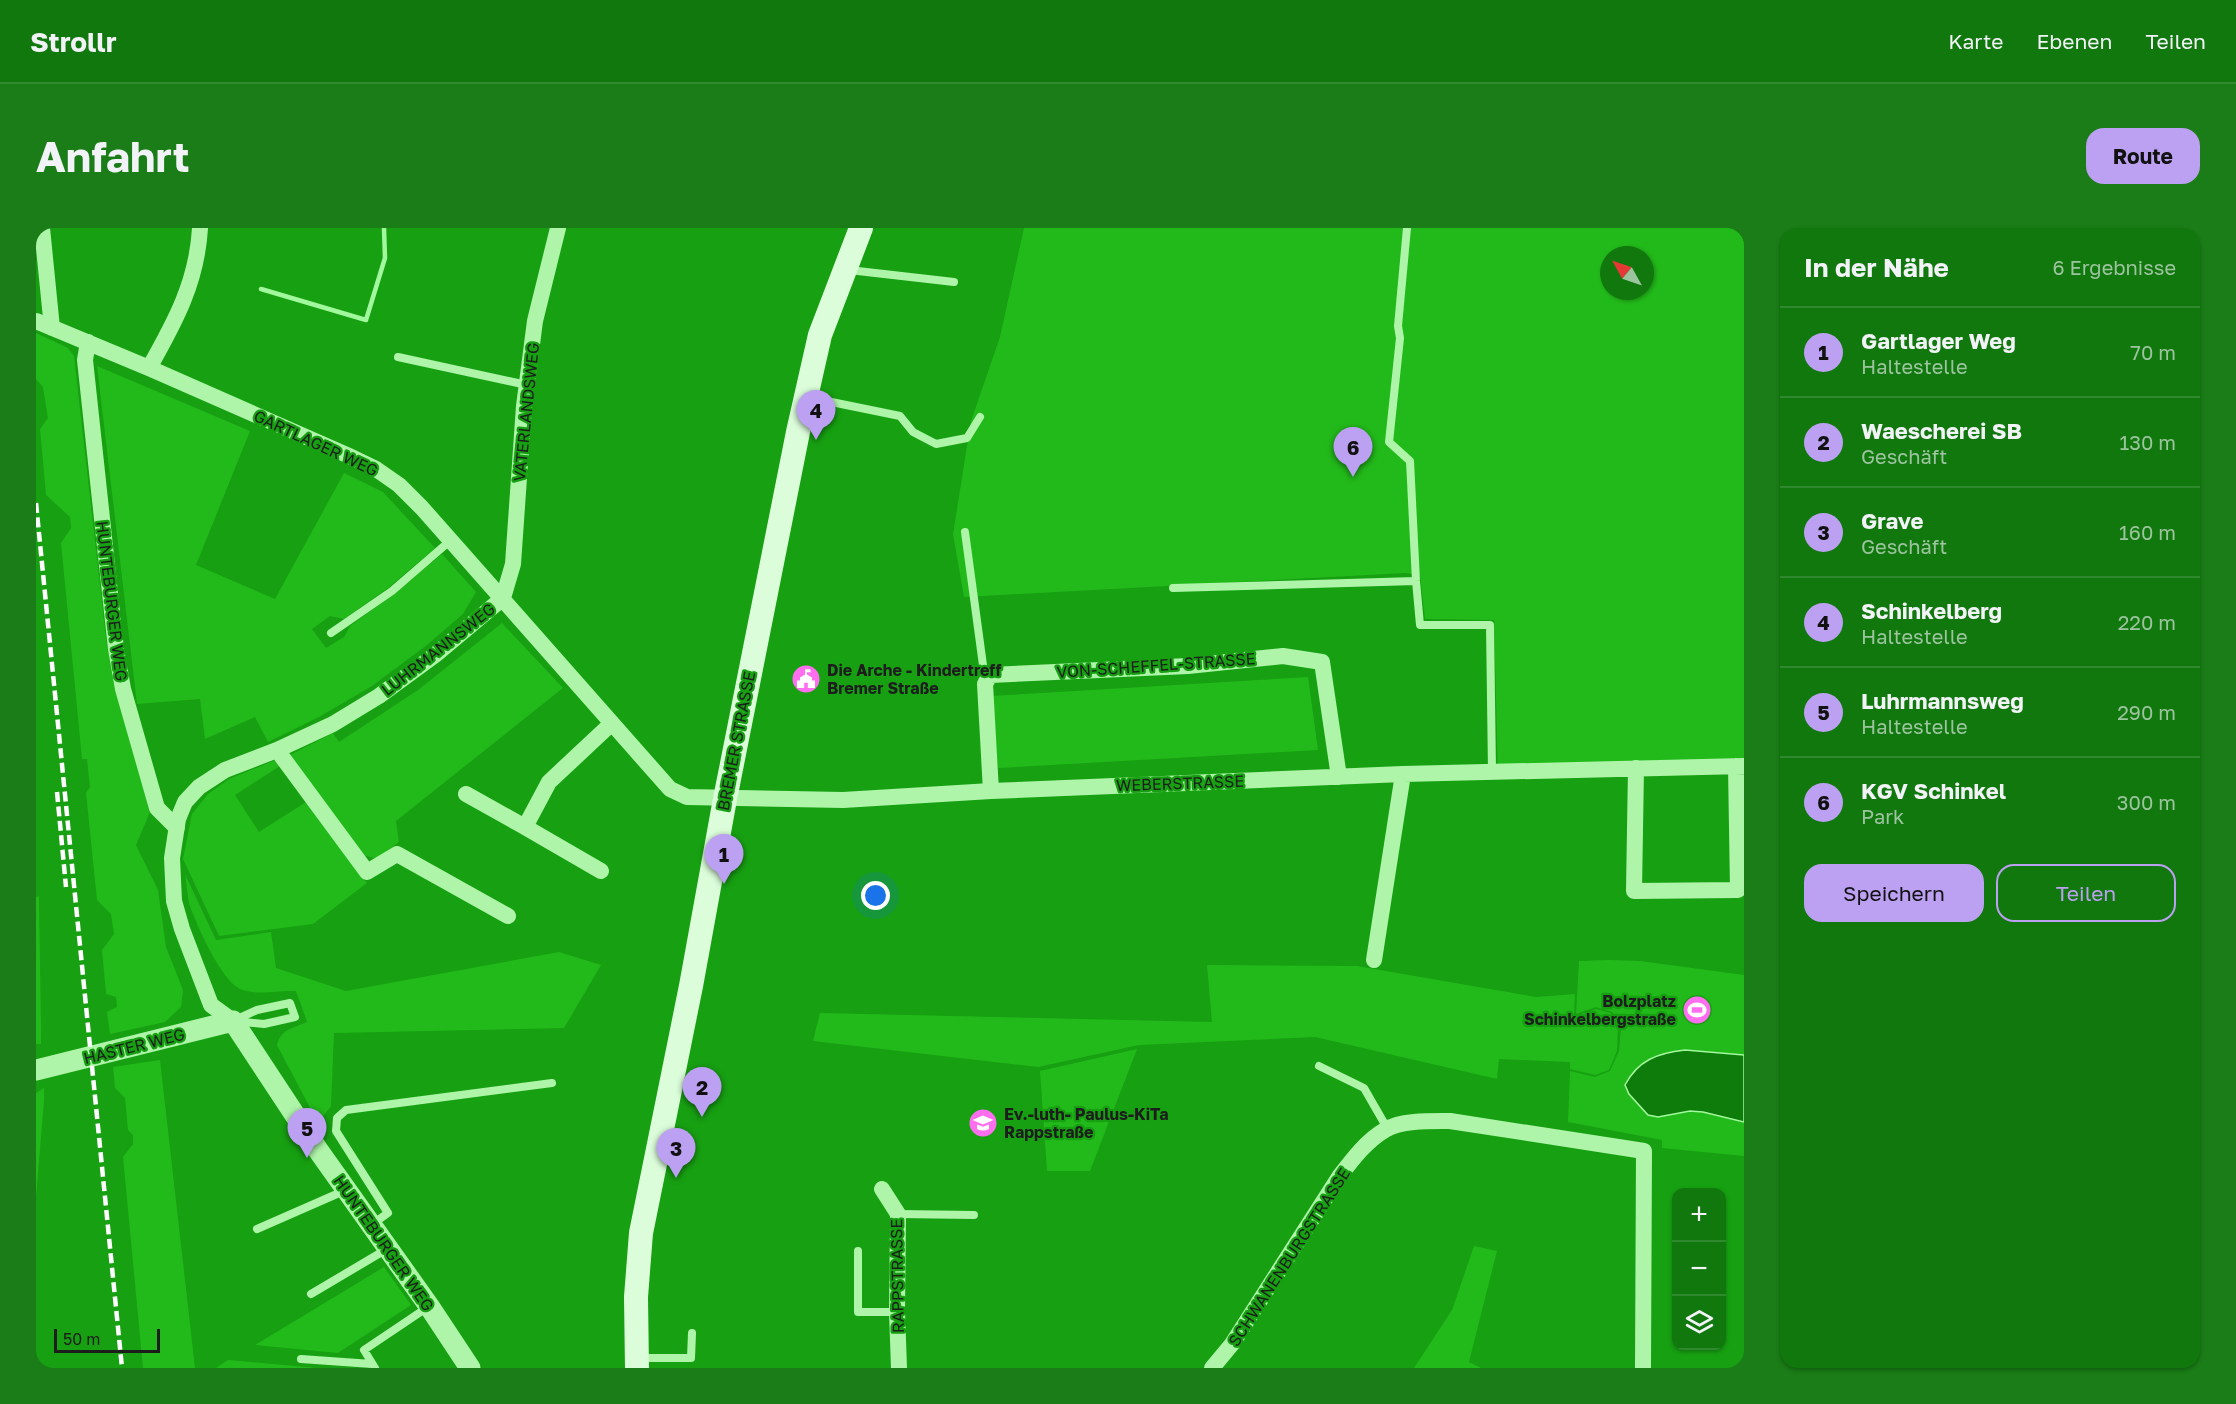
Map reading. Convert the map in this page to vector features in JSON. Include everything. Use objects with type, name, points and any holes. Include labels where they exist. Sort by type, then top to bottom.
[{"type":"main road","name":"BREMER STRASSE","points":[[637,1363],[636,1297],[641,1233],[691,986],[725,799],[820,335],[861,228]]},
{"type":"street","points":[[42,228],[52,327]]},
{"type":"street","points":[[149,368],[176,321],[195,270],[200,228]]},
{"type":"street","name":"VATERLANDSWEG","points":[[503,598],[513,564],[526,385],[535,321],[558,228]]},
{"type":"street","name":"GARTLAGER WEG","points":[[36,321],[149,368],[376,469],[399,485],[451,540],[670,789],[687,797],[725,799]]},
{"type":"street","name":"HUNTEBURGER WEG","points":[[88,342],[85,360],[116,649],[123,689],[157,808],[177,828],[172,858],[174,901],[182,929],[211,1005],[233,1021],[346,1190],[470,1368]]},
{"type":"street","name":"LUHRMANNSWEG","points":[[177,828],[185,802],[199,787],[225,770],[277,750],[333,724],[379,696],[419,668],[503,598]]},
{"type":"street","name":"VON-SCHEFFEL-STRASSE","points":[[985,684],[990,675],[1188,666],[1283,656],[1322,662],[1339,777]]},
{"type":"street","points":[[985,684],[991,791]]},
{"type":"street","points":[[525,827],[549,782],[612,723]]},
{"type":"street","points":[[277,750],[368,872],[397,854],[508,916]]},
{"type":"street","name":"WEBERSTRASSE","points":[[725,799],[843,800],[991,791],[1403,774],[1492,771],[1636,768],[1740,766],[1738,890],[1634,891],[1636,768]]},
{"type":"street","points":[[1374,960],[1403,774]]},
{"type":"street","points":[[466,794],[601,871]]},
{"type":"street","name":"HASTER WEG","points":[[36,1070],[233,1021]]},
{"type":"street","points":[[1387,1128],[1420,1121],[1450,1121],[1644,1151],[1643,1368]]},
{"type":"street","name":"SCHWANENBURGSTRASSE","points":[[1212,1368],[1232,1344],[1339,1177],[1373,1139],[1387,1128]]},
{"type":"street","name":"RAPPSTRASSE","points":[[882,1189],[898,1214],[899,1368]]},
{"type":"lane","points":[[1407,228],[1398,326],[1400,338],[1389,442],[1410,461],[1420,625],[1490,625],[1492,771]]},
{"type":"lane","points":[[845,270],[954,282]]},
{"type":"lane","points":[[398,357],[526,385]]},
{"type":"lane","points":[[806,397],[900,416],[913,432],[936,444],[967,438],[980,417]]},
{"type":"lane","points":[[965,532],[985,684]]},
{"type":"lane","points":[[331,633],[392,591],[451,540]]},
{"type":"lane","points":[[1173,588],[1416,581]]},
{"type":"lane","name":"HASTER WEG","points":[[290,1003],[295,1017],[264,1024],[233,1021],[258,1010],[290,1003]]},
{"type":"lane","points":[[1319,1066],[1364,1088],[1387,1128]]},
{"type":"lane","points":[[370,1225],[388,1213],[336,1131],[337,1118],[346,1110],[552,1083]]},
{"type":"lane","points":[[257,1229],[346,1190]]},
{"type":"lane","points":[[898,1214],[974,1215]]},
{"type":"lane","points":[[311,1294],[387,1249]]},
{"type":"lane","points":[[858,1251],[858,1312],[897,1312]]},
{"type":"lane","points":[[373,1366],[364,1350],[429,1306]]},
{"type":"lane","points":[[637,1363],[691,1358],[692,1333]]},
{"type":"lane","points":[[301,1359],[373,1366]]},
{"type":"shaded area","points":[[1024,228],[1744,228],[1744,758],[1498,774],[1494,620],[1425,619],[1420,575],[1405,573],[964,597],[953,534],[971,421],[1000,337]]},
{"type":"shaded area","points":[[36,333],[68,348],[74,356],[107,647],[115,689],[150,812],[136,845],[158,890],[166,947],[183,990],[181,1007],[165,1022],[110,1034],[107,1012],[117,1007],[116,997],[106,994],[102,950],[114,934],[111,914],[97,900],[86,793],[90,787],[87,759],[82,759],[61,543],[71,528],[70,517],[46,495],[40,429],[48,418],[43,387],[36,379]]},
{"type":"shaded area","points":[[97,366],[250,431],[196,565],[275,599],[344,473],[383,492],[435,548],[388,588],[344,619],[330,616],[312,629],[326,648],[344,637],[350,626],[394,594],[442,554],[476,592],[463,614],[427,645],[372,686],[319,717],[268,742],[255,717],[205,739],[200,699],[137,704]]},
{"type":"shaded area","points":[[502,623],[563,688],[396,821],[399,842],[376,859],[364,855],[290,755],[333,733],[339,742],[418,690]]},
{"type":"shaded area","points":[[1308,677],[1318,750],[998,768],[992,696]]},
{"type":"shaded area","points":[[276,760],[280,766],[235,795],[259,832],[306,802],[367,883],[313,924],[219,936],[183,859],[192,814],[207,795],[229,779]]},
{"type":"shaded area","points":[[185,874],[216,940],[271,932],[276,968],[346,991],[559,952],[601,965],[564,1028],[334,1033],[331,1106],[318,1123],[277,1045],[285,1032],[307,1022],[296,991],[253,992],[240,989],[233,984],[210,952],[198,926],[189,902]]},
{"type":"shaded area","points":[[39,896],[41,1044],[36,1044],[36,897]]},
{"type":"shaded area","points":[[1579,961],[1640,961],[1744,975],[1744,1156],[1662,1148],[1662,1140],[1568,1122],[1570,1071],[1595,1077],[1610,1071],[1619,1051],[1621,1026],[1612,1012],[1596,1007],[1576,1014]]},
{"type":"shaded area","points":[[1207,965],[1357,966],[1536,997],[1575,994],[1574,1016],[1596,1009],[1611,1013],[1618,1026],[1617,1051],[1609,1070],[1595,1075],[1570,1069],[1570,1062],[1499,1059],[1497,1079],[1315,1037],[1139,1045],[1038,1067],[813,1041],[820,1013],[1212,1022]]},
{"type":"shaded area","points":[[1137,1049],[1090,1171],[1047,1171],[1040,1071]]},
{"type":"shaded area","points":[[1685,1050],[1744,1055],[1744,1122],[1690,1111],[1658,1117],[1648,1115],[1629,1094],[1625,1085],[1636,1069],[1650,1059],[1666,1053]]},
{"type":"shaded area","points":[[160,1060],[195,1368],[143,1368],[123,1157],[133,1144],[133,1135],[128,1130],[125,1098],[115,1088],[113,1067]]},
{"type":"shaded area","points":[[44,1088],[44,1101],[36,1197],[36,1093]]},
{"type":"shaded area","points":[[1474,1246],[1497,1251],[1469,1362],[1481,1368],[1414,1368],[1452,1310]]},
{"type":"shaded area","points":[[384,1267],[411,1305],[338,1353],[255,1345]]},
{"type":"shaded area","points":[[228,1360],[317,1368],[216,1368]]},
{"type":"waterway","points":[[261,289],[366,320],[385,258],[384,228]]},
{"type":"railway","points":[[36,503],[122,1368]]},
{"type":"railway","points":[[57,792],[66,887]]},
{"type":"place","name":"Schinkelberg","points":[[816,440]]},
{"type":"place","name":"KGV Schinkel","points":[[1353,477]]},
{"type":"place","name":"Die Arche - Kindertreff Bremer Straße","points":[[806,679]]},
{"type":"place","name":"Gartlager Weg","points":[[724,884]]},
{"type":"place","name":"Bolzplatz Schinkelbergstraße","points":[[1697,1010]]},
{"type":"place","name":"Waescherei SB","points":[[702,1117]]},
{"type":"place","name":"Ev.-luth- Paulus-KiTa Rappstraße","points":[[983,1123]]},
{"type":"place","name":"Luhrmannsweg","points":[[307,1158]]},
{"type":"place","name":"Grave","points":[[676,1178]]}]
